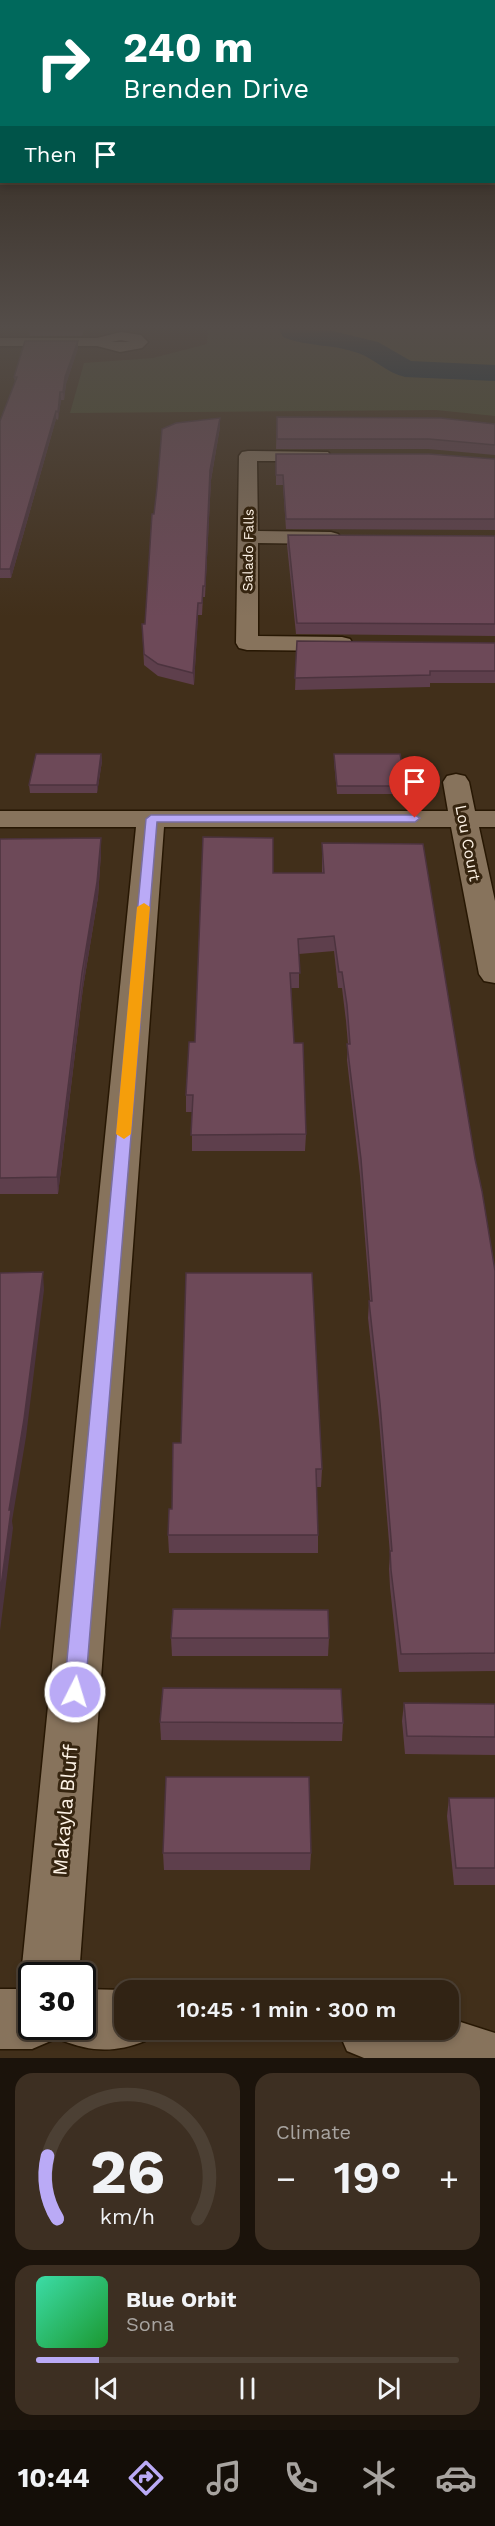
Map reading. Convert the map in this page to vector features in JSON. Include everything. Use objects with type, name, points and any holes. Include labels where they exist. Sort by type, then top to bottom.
[{"type":"street","name":"Salado Falls","points":[[338,456],[248,456],[247,644],[365,644]]},
{"type":"street","points":[[248,537],[354,538]]},
{"type":"street","name":"Lou Court","points":[[456,782],[495,974]]},
{"type":"street","points":[[0,819],[495,819]]},
{"type":"street","name":"Makayla Bluff","points":[[51,1962],[151,819]]},
{"type":"street","points":[[0,2019],[18,2019]]},
{"type":"street","points":[[96,2019],[114,2020]]},
{"type":"street","points":[[420,2040],[483,2058]]},
{"type":"building","points":[[0,425],[52,425],[10,569],[0,569]]},
{"type":"building","points":[[171,425],[219,425],[210,470],[205,586],[203,586],[202,603],[198,603],[193,673],[158,664],[144,654],[142,624],[145,624],[152,514],[154,514],[162,429]]},
{"type":"building","points":[[277,425],[495,425],[495,445],[429,439],[277,439]]},
{"type":"building","points":[[276,454],[429,454],[495,459],[495,519],[286,519],[283,475],[276,475]]},
{"type":"building","points":[[288,535],[495,536],[495,624],[297,623]]},
{"type":"building","points":[[297,641],[495,643],[495,671],[430,671],[430,675],[295,678]]},
{"type":"building","points":[[36,754],[101,754],[97,785],[29,785]]},
{"type":"building","points":[[334,754],[400,754],[406,786],[337,786]]},
{"type":"building","points":[[203,837],[273,838],[273,873],[324,873],[322,843],[423,844],[495,1271],[495,1653],[401,1654],[391,1570],[390,1551],[392,1551],[380,1403],[369,1301],[372,1301],[361,1159],[347,1044],[350,1044],[347,1005],[334,936],[298,939],[300,973],[290,973],[294,1043],[303,1043],[306,1134],[191,1135],[193,1095],[186,1095],[189,1042],[195,1042]]},
{"type":"building","points":[[101,838],[57,1177],[0,1178],[0,839]]},
{"type":"building","points":[[43,1272],[24,1419],[9,1510],[11,1510],[0,1594],[0,1273]]},
{"type":"building","points":[[186,1273],[312,1273],[322,1469],[316,1469],[318,1535],[168,1535],[169,1509],[172,1509],[173,1443],[181,1443]]},
{"type":"building","points":[[173,1609],[328,1610],[329,1638],[171,1638]]},
{"type":"building","points":[[163,1688],[341,1689],[343,1723],[160,1722]]},
{"type":"building","points":[[404,1703],[495,1704],[495,1737],[407,1736]]},
{"type":"building","points":[[166,1777],[309,1777],[311,1853],[163,1853]]},
{"type":"building","points":[[449,1798],[495,1798],[495,1868],[456,1868]]},
{"type":"slow traffic","points":[[124,1134],[144,907]]},
{"type":"route","points":[[75,1692],[151,819],[415,818]]}]
